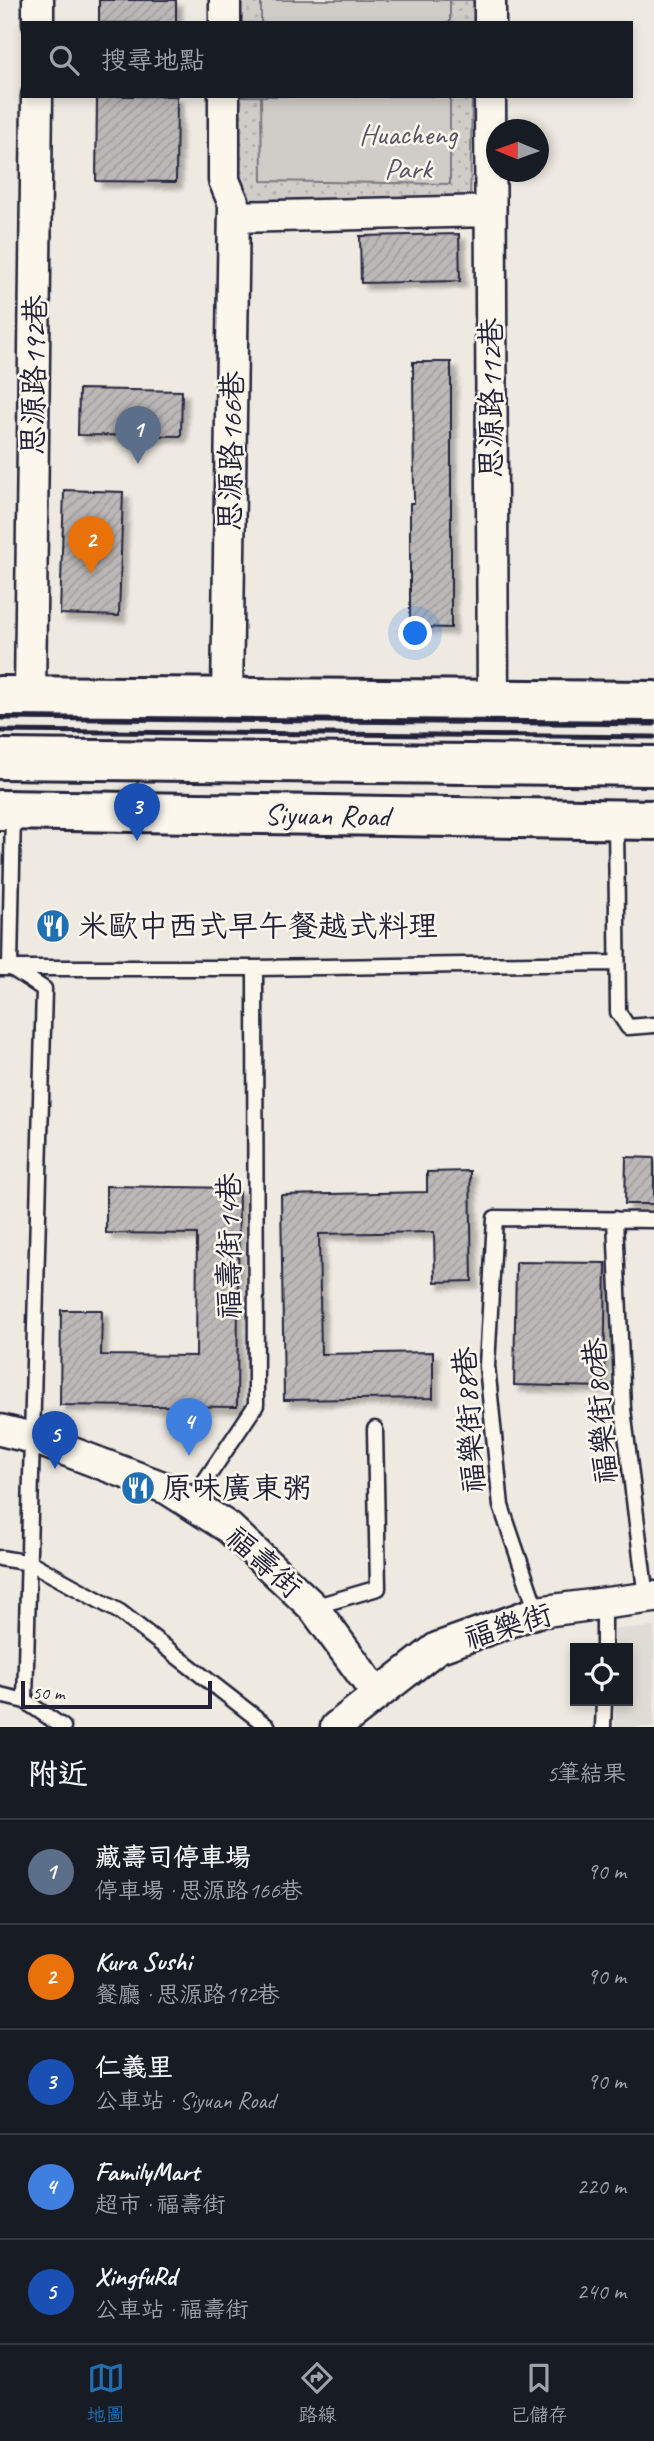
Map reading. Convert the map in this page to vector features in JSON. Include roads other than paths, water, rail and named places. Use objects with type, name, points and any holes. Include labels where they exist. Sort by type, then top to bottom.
[{"type":"main road","points":[[15,696],[654,701]]},
{"type":"main road","name":"Siyuan Road","points":[[0,759],[654,766]]},
{"type":"main road","name":"Siyuan Road","points":[[7,810],[654,820]]},
{"type":"street","points":[[38,0],[38,21]]},
{"type":"street","points":[[225,0],[225,21]]},
{"type":"street","points":[[490,0],[490,21]]},
{"type":"street","name":"思源路192巷","points":[[15,696],[37,98]]},
{"type":"street","name":"思源路166巷","points":[[224,98],[224,180],[234,211],[227,698]]},
{"type":"street","name":"思源路112巷","points":[[490,98],[492,700]]},
{"type":"street","points":[[234,211],[491,211]]},
{"type":"street","name":"福壽街","points":[[0,1430],[33,1438],[168,1489],[229,1528],[313,1607],[376,1693]]},
{"type":"street","name":"福樂街","points":[[336,1727],[376,1693],[438,1648],[537,1612],[650,1598]]},
{"type":"lane","points":[[5,967],[7,810]]},
{"type":"lane","points":[[616,820],[618,1012],[628,1027],[654,1025]]},
{"type":"lane","points":[[5,967],[255,968],[616,963]]},
{"type":"lane","points":[[5,967],[44,989],[26,1700]]},
{"type":"lane","name":"福壽街14巷","points":[[190,1503],[256,1405],[255,968]]},
{"type":"lane","name":"福樂街88巷","points":[[537,1612],[501,1506],[487,1366],[495,1218],[615,1219]]},
{"type":"lane","points":[[615,1219],[654,1220]]},
{"type":"lane","name":"福樂街80巷","points":[[615,1219],[623,1409],[650,1598]]},
{"type":"lane","points":[[313,1607],[378,1588],[375,1429]]},
{"type":"lane","points":[[0,1558],[31,1563],[120,1612],[268,1727]]},
{"type":"lane","points":[[604,1603],[604,1643]]},
{"type":"lane","points":[[0,1695],[26,1700],[63,1727]]},
{"type":"lane","points":[[603,1727],[604,1706]]},
{"type":"railway","points":[[0,718],[654,724]]},
{"type":"railway","points":[[0,731],[654,737]]},
{"type":"place","name":"藏壽司停車場","points":[[138,464]]},
{"type":"place","name":"Kura Sushi","points":[[91,574]]},
{"type":"place","name":"仁義里","points":[[137,841]]},
{"type":"place","name":"米歐中西式早午餐越式料理","points":[[53,926]]},
{"type":"place","name":"FamilyMart","points":[[189,1456]]},
{"type":"place","name":"XingfuRd","points":[[55,1469]]},
{"type":"place","name":"原味廣東粥","points":[[138,1488]]},
{"type":"park label","name":"Huacheng Park","points":[[408,151]]}]
